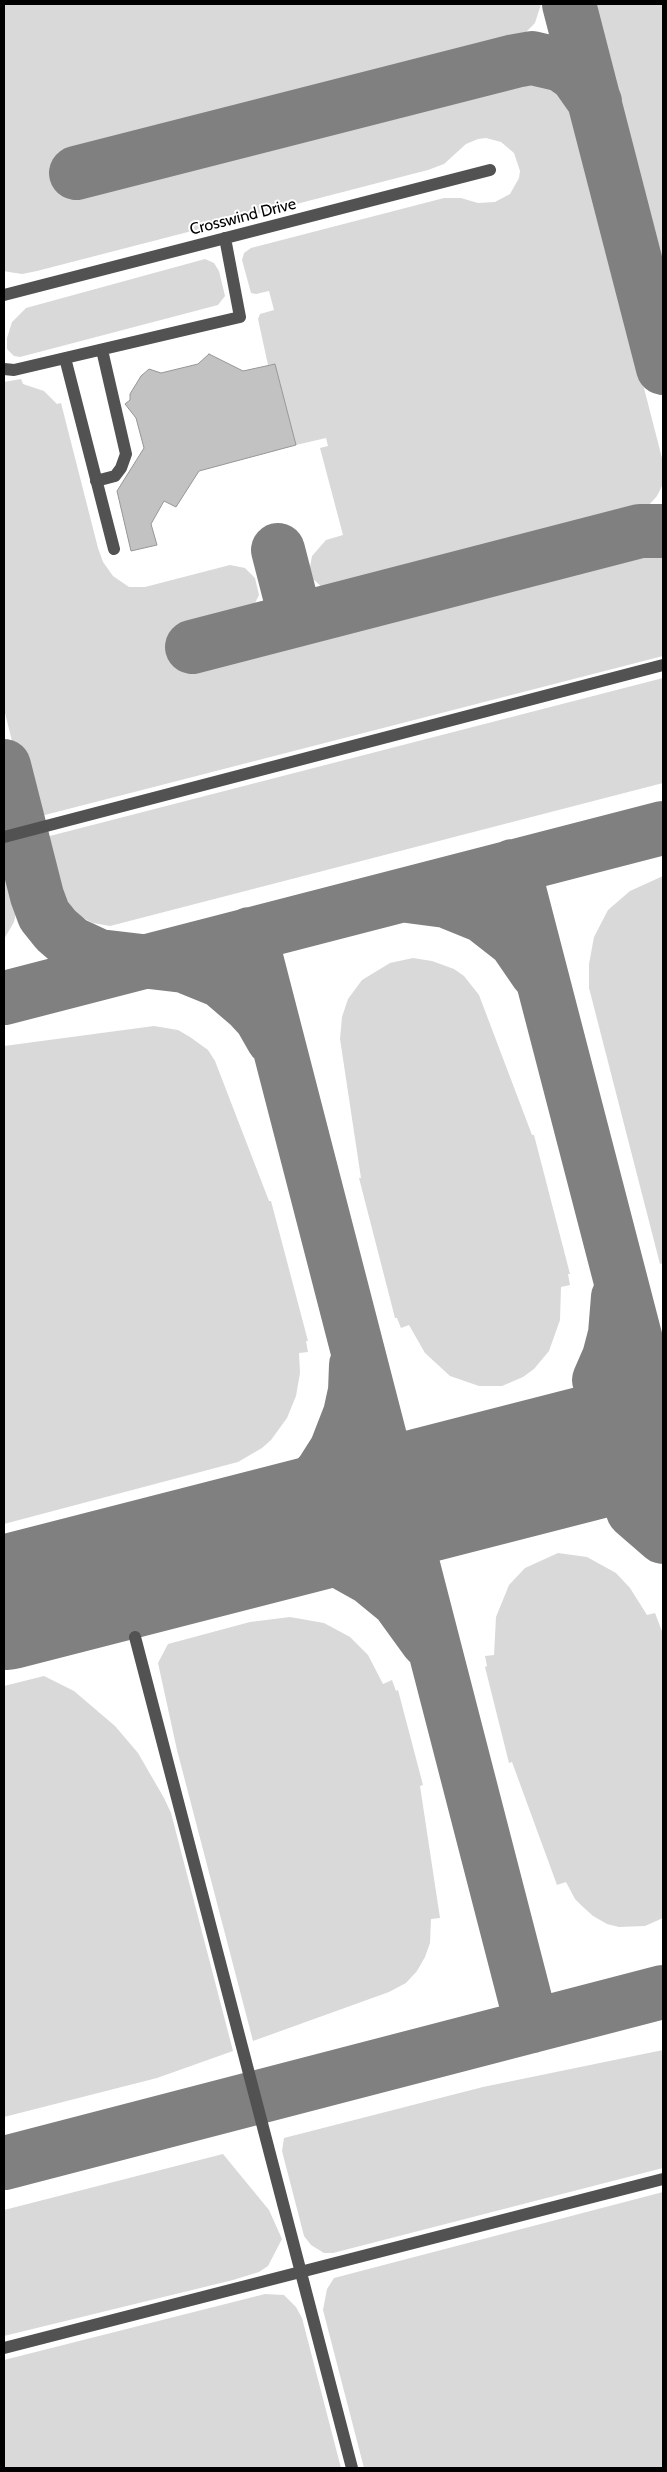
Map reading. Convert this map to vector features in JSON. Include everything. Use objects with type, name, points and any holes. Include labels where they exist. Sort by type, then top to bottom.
[{"type":"street","name":"Crosswind Drive","points":[[4,295],[490,170]]},
{"type":"street","points":[[4,369],[14,370],[240,317],[225,238]]},
{"type":"street","points":[[96,481],[114,476],[121,468],[126,454],[102,350]]},
{"type":"street","points":[[65,358],[114,549]]},
{"type":"street","points":[[4,836],[663,665]]},
{"type":"street","points":[[135,1637],[352,2468]]},
{"type":"street","points":[[4,2348],[663,2179]]},
{"type":"shaded area","points":[[4,4],[541,4],[535,23],[521,37],[465,56],[465,58],[59,163],[67,194],[473,89],[524,81],[542,82],[554,88],[564,97],[571,112],[573,112],[663,462],[662,486],[657,496],[648,506],[637,513],[587,528],[587,530],[343,593],[325,590],[313,579],[310,567],[312,556],[326,540],[343,535],[320,448],[328,446],[326,438],[296,445],[275,364],[268,365],[258,319],[260,314],[274,310],[269,291],[256,294],[251,293],[242,260],[244,253],[251,248],[444,198],[461,198],[478,203],[495,202],[510,194],[519,178],[520,171],[514,153],[501,142],[486,138],[478,139],[466,144],[444,164],[428,170],[37,271],[22,274],[4,271]]},
{"type":"shaded area","points":[[591,4],[663,4],[663,281],[652,237]]},
{"type":"shaded area","points":[[205,259],[214,263],[219,271],[225,296],[218,305],[20,357],[14,356],[7,349],[7,338],[12,322],[26,308]]},
{"type":"shaded area","points":[[21,379],[23,384],[44,391],[57,404],[61,403],[98,548],[103,562],[113,576],[129,587],[145,587],[230,565],[245,568],[255,578],[259,595],[252,609],[243,616],[244,619],[181,635],[189,665],[596,561],[597,563],[652,552],[663,554],[663,656],[31,817],[4,709],[4,382]]},
{"type":"shaded area","points":[[663,678],[663,783],[110,926],[93,923],[73,913],[58,899],[47,877],[38,842],[42,838]]},
{"type":"shaded area","points":[[4,849],[7,849],[16,884],[18,903],[14,922],[4,939]]},
{"type":"shaded area","points":[[663,876],[663,1263],[660,1264],[589,988],[589,964],[594,937],[608,910],[630,891]]},
{"type":"shaded area","points":[[413,958],[432,961],[454,969],[464,976],[479,995],[532,1135],[534,1135],[570,1274],[568,1274],[570,1285],[561,1287],[560,1320],[549,1351],[534,1369],[523,1377],[502,1386],[479,1386],[450,1376],[425,1353],[409,1325],[401,1328],[397,1318],[395,1318],[359,1178],[361,1178],[340,1039],[342,1017],[348,999],[362,980],[390,963]]},
{"type":"shaded area","points":[[154,1026],[178,1030],[208,1050],[215,1061],[269,1201],[271,1201],[308,1341],[306,1341],[308,1352],[299,1353],[300,1373],[296,1396],[287,1418],[271,1440],[262,1448],[238,1462],[4,1524],[4,1046]]},
{"type":"shaded area","points":[[558,1553],[587,1557],[616,1573],[630,1588],[647,1615],[655,1613],[663,1634],[663,1918],[645,1926],[619,1927],[607,1924],[593,1916],[575,1899],[566,1882],[557,1885],[512,1762],[509,1763],[485,1667],[487,1666],[485,1656],[494,1655],[496,1617],[509,1585],[525,1568]]},
{"type":"shaded area","points":[[290,1617],[324,1623],[350,1637],[368,1655],[383,1684],[392,1680],[396,1691],[398,1690],[423,1785],[420,1786],[440,1918],[431,1919],[430,1943],[425,1957],[417,1971],[406,1983],[389,1992],[253,2041],[177,1750],[158,1663],[168,1644],[250,1622]]},
{"type":"shaded area","points":[[44,1676],[74,1691],[115,1726],[138,1753],[164,1798],[171,1813],[233,2051],[157,2078],[4,2117],[4,1686]]},
{"type":"shaded area","points":[[663,2050],[663,2168],[333,2253],[324,2253],[311,2245],[304,2236],[282,2151],[284,2138],[483,2087]]},
{"type":"shaded area","points":[[223,2154],[269,2210],[282,2239],[268,2266],[259,2272],[233,2280],[4,2336],[4,2210]]},
{"type":"shaded area","points":[[663,2192],[663,2468],[364,2468],[323,2310],[327,2289],[334,2278]]},
{"type":"shaded area","points":[[265,2294],[284,2295],[296,2307],[302,2318],[341,2468],[4,2468],[4,2360]]},
{"type":"building","points":[[209,354],[243,371],[275,364],[296,445],[199,471],[176,507],[164,501],[151,524],[157,545],[131,551],[117,491],[144,448],[136,418],[125,404],[130,400],[130,394],[141,376],[149,369],[161,373],[198,364]]},
{"type":"taxiway","points":[[569,4],[663,368]]},
{"type":"taxiway","points":[[76,173],[532,58],[562,65],[576,75],[595,102]]},
{"type":"taxiway","points":[[192,647],[640,531],[663,531]]},
{"type":"taxiway","points":[[278,550],[296,620]]},
{"type":"taxiway","points":[[4,766],[37,896],[44,915],[56,930],[71,943],[99,956],[184,966],[221,981],[261,1018],[273,1039]]},
{"type":"taxiway","points":[[4,998],[663,828]]},
{"type":"taxiway","points":[[513,866],[663,1444]]},
{"type":"taxiway","points":[[408,896],[446,901],[483,916],[515,941],[537,973]]},
{"type":"taxiway","points":[[250,934],[532,2026]]},
{"type":"taxiway","points":[[599,1380],[609,1357],[615,1334],[618,1297]]},
{"type":"taxiway","points":[[46,1588],[226,1541],[257,1529],[275,1518],[308,1489],[336,1450],[350,1414],[355,1391],[356,1365]]},
{"type":"taxiway","points":[[633,1511],[663,1537]]},
{"type":"taxiway","points":[[223,1552],[278,1546],[301,1549],[336,1559],[370,1578],[398,1601],[427,1641]]},
{"type":"taxiway","points":[[4,2163],[663,1992]]},
{"type":"runway","points":[[4,1603],[663,1434]]}]
